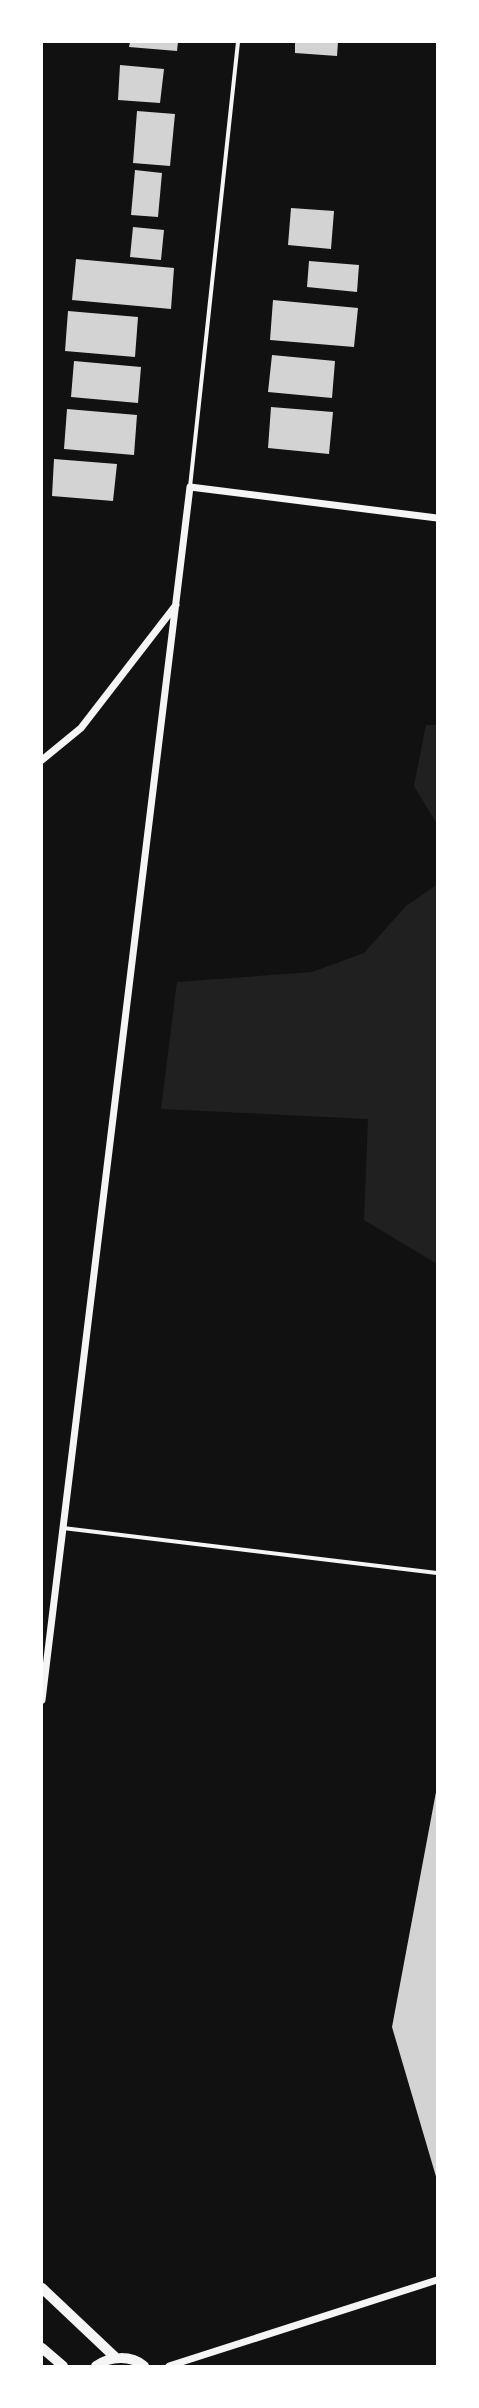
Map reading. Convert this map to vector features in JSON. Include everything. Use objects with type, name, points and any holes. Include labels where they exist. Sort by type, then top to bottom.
[{"type":"main road","points":[[42,2288],[116,2358]]},
{"type":"main road","points":[[42,2348],[63,2366]]},
{"type":"main road","points":[[96,2366],[116,2358],[129,2359],[144,2366]]},
{"type":"street","points":[[42,1700],[190,487],[238,42]]},
{"type":"street","points":[[190,487],[437,518]]},
{"type":"street","points":[[42,760],[81,728],[176,605]]},
{"type":"street","points":[[63,1528],[437,1573]]},
{"type":"street","points":[[169,2366],[437,2280]]},
{"type":"shaded area","points":[[426,725],[437,725],[437,824],[414,786]]},
{"type":"shaded area","points":[[437,879],[437,1264],[364,1220],[368,1119],[161,1109],[177,982],[312,972],[364,953],[406,906],[435,886]]},
{"type":"building","points":[[130,42],[178,42],[177,51],[129,47]]},
{"type":"building","points":[[295,42],[338,42],[337,56],[295,53]]},
{"type":"building","points":[[120,65],[164,69],[160,103],[118,100]]},
{"type":"building","points":[[137,111],[175,114],[170,166],[133,163]]},
{"type":"building","points":[[135,170],[162,173],[158,217],[131,215]]},
{"type":"building","points":[[291,208],[334,211],[331,249],[288,245]]},
{"type":"building","points":[[133,227],[164,230],[161,260],[130,257]]},
{"type":"building","points":[[76,259],[174,268],[171,309],[72,300]]},
{"type":"building","points":[[309,261],[359,265],[357,292],[307,287]]},
{"type":"building","points":[[273,300],[358,308],[354,347],[270,340]]},
{"type":"building","points":[[68,311],[138,317],[135,357],[65,351]]},
{"type":"building","points":[[272,355],[335,361],[332,398],[268,392]]},
{"type":"building","points":[[74,361],[141,367],[138,403],[71,397]]},
{"type":"building","points":[[271,407],[333,412],[329,454],[268,448]]},
{"type":"building","points":[[67,409],[137,415],[134,455],[64,449]]},
{"type":"building","points":[[54,459],[117,464],[113,501],[52,496]]},
{"type":"building","points":[[437,1792],[437,2180],[392,2027]]}]
